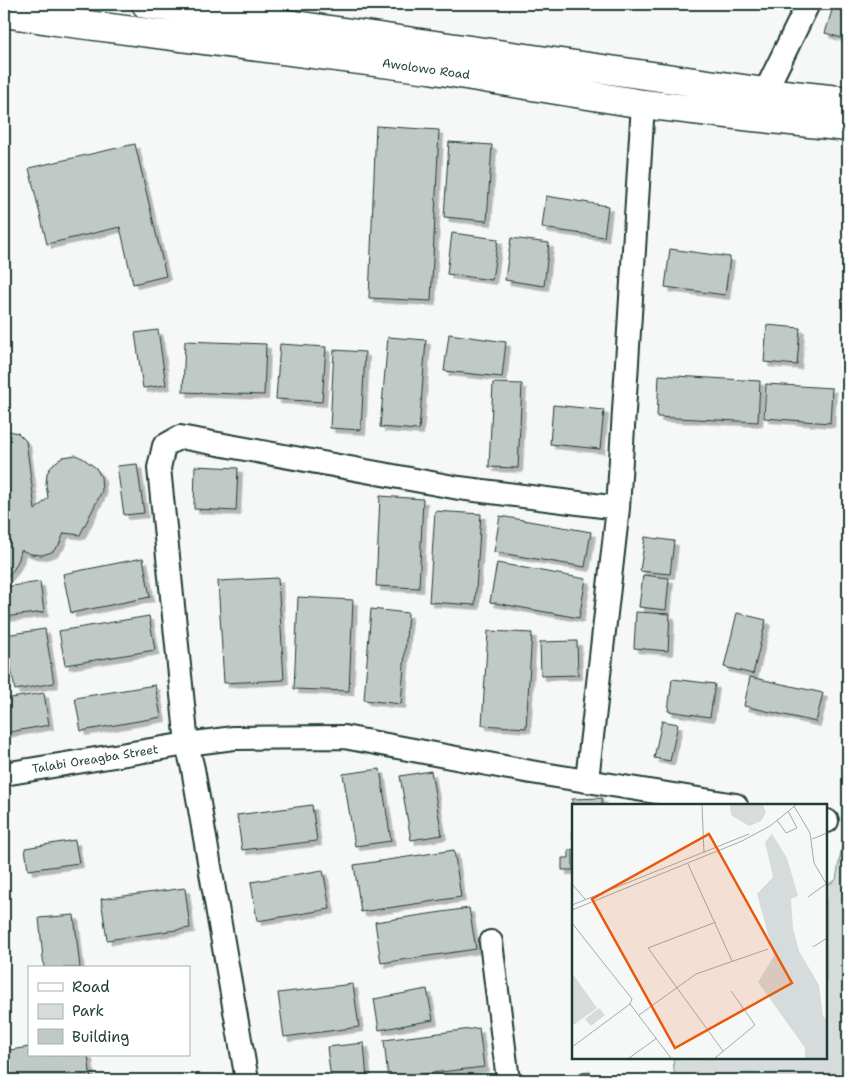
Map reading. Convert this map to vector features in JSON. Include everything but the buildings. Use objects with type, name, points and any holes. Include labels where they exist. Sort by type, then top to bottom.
[{"type":"main road","name":"Awolowo Road","points":[[146,4],[765,92],[848,101]]},
{"type":"main road","name":"Awolowo Road","points":[[4,12],[56,21],[429,69],[643,104],[848,127]]},
{"type":"street","points":[[765,92],[808,4]]},
{"type":"street","points":[[587,780],[618,508],[643,104]]},
{"type":"street","points":[[247,1080],[195,779],[187,744],[159,468],[164,446],[180,438],[459,488],[618,508]]},
{"type":"street","name":"Talabi Oreagba Street","points":[[4,774],[234,738],[344,737],[531,772],[730,804]]},
{"type":"street","points":[[491,942],[508,1080]]},
{"type":"green space","points":[[848,812],[848,1080],[675,1080],[673,1059],[827,1059],[827,885],[836,880]]}]
